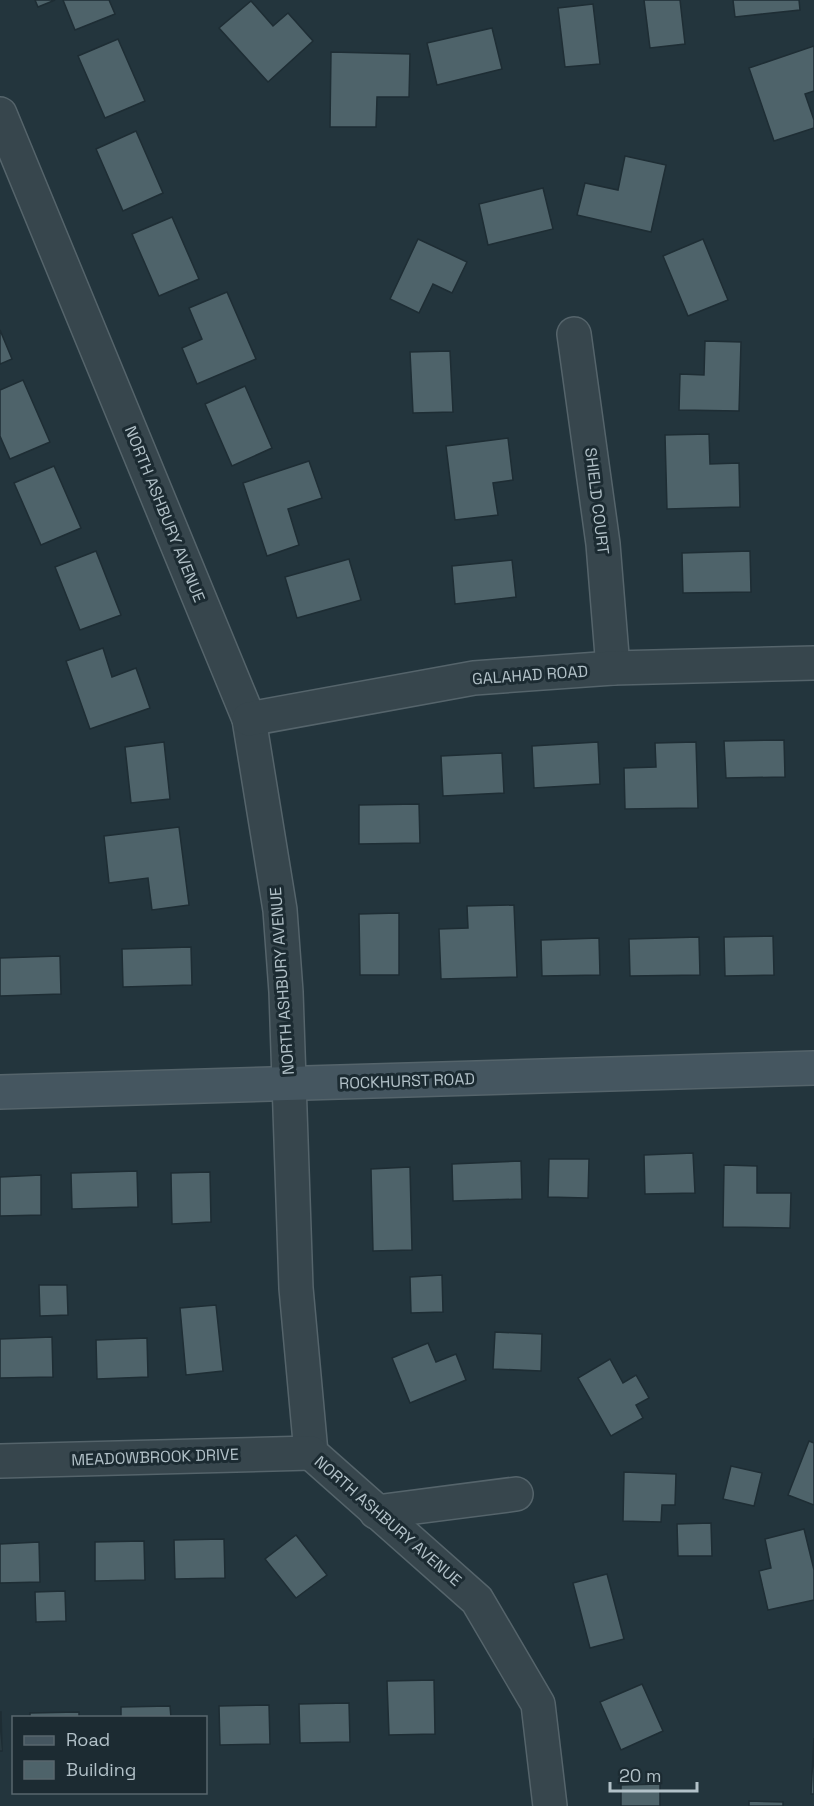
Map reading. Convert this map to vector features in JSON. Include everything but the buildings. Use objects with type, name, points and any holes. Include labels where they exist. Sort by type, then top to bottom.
[{"type":"street","name":"NORTH ASHBURY AVENUE","points":[[0,114],[249,719],[280,910],[290,1084],[296,1288],[311,1453],[477,1600],[538,1704],[550,1806]]},
{"type":"street","name":"SHIELD COURT","points":[[574,334],[603,544],[613,668]]},
{"type":"street","name":"GALAHAD ROAD","points":[[249,719],[474,678],[613,668],[814,663]]},
{"type":"street","name":"ROCKHURST ROAD","points":[[0,1092],[814,1068]]},
{"type":"street","name":"MEADOWBROOK DRIVE","points":[[0,1461],[311,1453]]},
{"type":"street","points":[[376,1512],[516,1494]]}]
